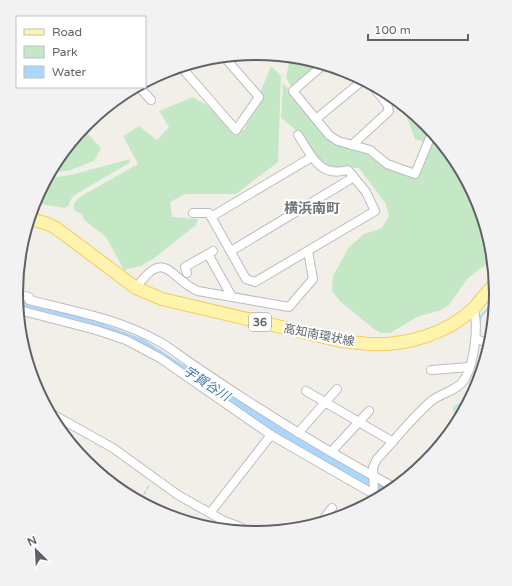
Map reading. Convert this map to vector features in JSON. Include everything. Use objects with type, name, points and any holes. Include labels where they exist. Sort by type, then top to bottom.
[{"type":"main road","name":"高知南環状線","points":[[34,220],[56,228],[136,288],[162,299],[195,308],[341,341],[369,344],[390,344],[428,336],[454,324],[473,308],[489,290]]},
{"type":"street","points":[[185,71],[236,130],[259,97],[230,61]]},
{"type":"street","points":[[319,69],[293,91],[329,135],[338,142],[370,150],[387,164],[415,174],[430,138]]},
{"type":"street","points":[[316,119],[359,84]]},
{"type":"street","points":[[142,90],[151,100]]},
{"type":"street","points":[[352,145],[389,111],[389,102]]},
{"type":"street","points":[[193,212],[209,212],[246,279],[255,282],[375,211],[366,192],[348,170],[334,172],[328,171],[319,166],[298,135]]},
{"type":"street","points":[[211,217],[312,157]]},
{"type":"street","points":[[230,251],[354,177]]},
{"type":"street","points":[[136,288],[150,270],[163,268],[170,270],[194,289],[289,307],[313,279],[308,251]]},
{"type":"street","points":[[187,273],[185,267],[211,252],[232,297]]},
{"type":"street","points":[[23,296],[29,297],[29,300],[108,320],[132,328],[160,342],[194,367],[298,433],[389,484]]},
{"type":"street","points":[[374,494],[373,467],[377,459],[429,402],[459,386],[465,378],[470,367],[475,339],[476,315],[473,308]]},
{"type":"street","points":[[23,311],[96,330],[126,340],[160,358],[188,376],[271,435],[374,494]]},
{"type":"street","points":[[475,339],[484,341]]},
{"type":"street","points":[[188,376],[194,367]]},
{"type":"street","points":[[431,370],[470,367]]},
{"type":"street","points":[[298,433],[337,389]]},
{"type":"street","points":[[306,391],[393,442]]},
{"type":"street","points":[[331,452],[369,411]]},
{"type":"street","points":[[60,418],[113,448],[178,495],[233,525]]},
{"type":"street","points":[[210,513],[271,435]]},
{"type":"street","points":[[328,515],[332,508]]},
{"type":"path","points":[[143,497],[153,477]]},
{"type":"green space","points":[[289,63],[314,67],[291,86],[286,78]]},
{"type":"green space","points":[[271,66],[281,76],[278,162],[236,194],[185,194],[170,202],[172,217],[198,219],[196,225],[153,259],[141,266],[124,270],[106,237],[84,220],[82,214],[75,211],[75,202],[80,197],[138,164],[123,136],[139,126],[157,140],[169,127],[159,111],[193,97],[210,107],[237,134],[245,129]]},
{"type":"green space","points":[[283,83],[328,136],[370,151],[417,176],[431,139],[458,176],[465,190],[477,218],[485,248],[487,263],[467,279],[449,305],[441,310],[417,317],[390,333],[381,333],[374,329],[341,302],[332,291],[333,276],[349,247],[364,234],[382,228],[389,216],[386,204],[359,168],[338,168],[326,166],[318,158],[302,135],[281,118]]},
{"type":"green space","points":[[406,115],[429,137],[427,143],[415,139]]},
{"type":"green space","points":[[87,133],[101,148],[94,161],[68,171],[57,172],[71,151]]},
{"type":"green space","points":[[130,159],[129,163],[73,196],[69,205],[65,208],[41,204],[53,178],[71,175]]},
{"type":"green space","points":[[462,401],[454,416],[453,407]]},
{"type":"water","name":"宇賀谷川","points":[[23,302],[101,323],[143,339],[293,435],[385,487],[377,492],[326,464],[290,442],[143,344],[126,336],[65,317],[23,306]]},
{"type":"waterway","points":[[479,325],[481,316],[489,307]]},
{"type":"district","name":"横浜南町","points":[[312,208]]}]
